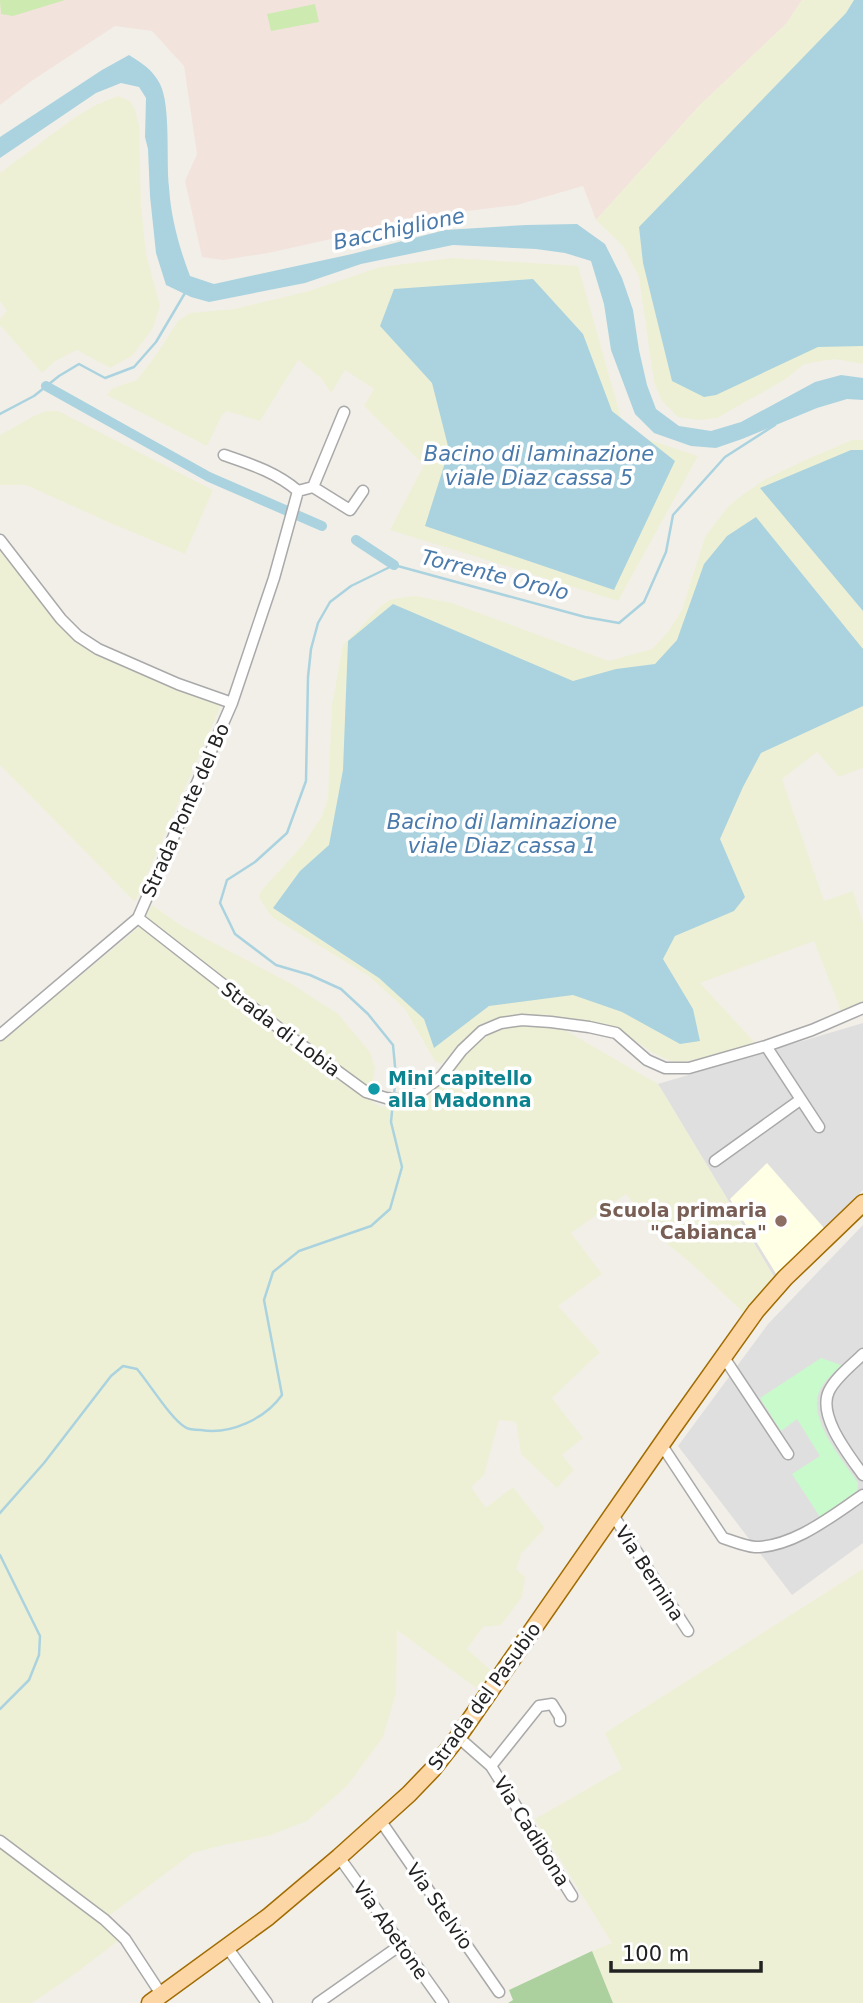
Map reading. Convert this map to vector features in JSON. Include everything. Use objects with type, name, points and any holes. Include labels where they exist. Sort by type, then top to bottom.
[{"type":"main road","name":"Strada del Pasubio","points":[[155,1999],[268,1917],[339,1857],[433,1769],[756,1311],[785,1278],[863,1203]]},
{"type":"street","points":[[313,487],[344,412]]},
{"type":"street","points":[[224,455],[265,469],[298,491],[313,487],[350,510],[363,491]]},
{"type":"street","name":"Strada Ponte del Bo","points":[[138,918],[232,703],[274,578],[298,491]]},
{"type":"street","name":"Strada Ponte del Bo","points":[[0,540],[61,619],[78,635],[98,649],[178,684],[232,703]]},
{"type":"street","points":[[0,1035],[138,918]]},
{"type":"street","name":"Strada di Lobia","points":[[138,918],[366,1092],[391,1099],[404,1100],[442,1076],[462,1050],[482,1031],[500,1023],[522,1020],[551,1022],[616,1033],[647,1060],[665,1068],[690,1068],[766,1046],[863,1008]]},
{"type":"street","points":[[766,1046],[818,1126]]},
{"type":"street","points":[[715,1161],[800,1100]]},
{"type":"street","points":[[863,1354],[828,1391],[826,1405],[833,1430],[859,1460],[863,1475]]},
{"type":"street","points":[[723,1356],[788,1454]]},
{"type":"street","points":[[661,1444],[723,1538],[740,1544],[755,1547],[779,1542],[810,1530],[863,1495]]},
{"type":"street","name":"Via Bernina","points":[[612,1515],[688,1631]]},
{"type":"street","name":"Via Cadibona","points":[[491,1766],[539,1706],[552,1704],[560,1721]]},
{"type":"street","name":"Via Cadibona","points":[[458,1737],[491,1766],[572,1896]]},
{"type":"street","name":"Via Stelvio","points":[[380,1820],[499,1992]]},
{"type":"street","points":[[0,1841],[105,1920],[125,1940],[155,1999]]},
{"type":"street","name":"Via Abetone","points":[[339,1857],[443,2003]]},
{"type":"street","points":[[318,2003],[402,1944]]},
{"type":"street","points":[[226,1947],[267,2003]]},
{"type":"shaded area","points":[[0,0],[802,0],[786,24],[700,105],[596,220],[583,186],[517,205],[402,219],[372,230],[223,260],[202,257],[185,181],[197,154],[184,66],[152,31],[115,26],[0,105]]},
{"type":"shaded area","points":[[802,0],[863,0],[863,364],[834,359],[804,364],[786,379],[717,418],[699,420],[678,417],[662,401],[654,382],[639,277],[623,246],[596,220],[700,105],[786,24]]},
{"type":"shaded area","points":[[118,96],[130,101],[139,125],[141,206],[146,254],[160,306],[153,328],[132,356],[110,368],[77,350],[55,361],[42,373],[0,325],[0,319],[7,311],[0,301],[0,173],[74,118]]},
{"type":"shaded area","points":[[453,258],[578,266],[625,432],[698,456],[618,601],[390,530],[424,465],[364,406],[374,389],[345,370],[331,393],[321,378],[298,360],[260,421],[227,411],[222,415],[207,446],[107,395],[113,388],[137,380],[178,321],[190,313],[234,309],[309,291],[380,267]]},
{"type":"shaded area","points":[[47,411],[58,411],[213,490],[185,554],[26,485],[0,485],[0,435]]},
{"type":"shaded area","name":"Bacino di laminazione viale Diaz cassa 1","points":[[852,440],[863,440],[863,768],[839,777],[817,752],[782,779],[824,901],[853,891],[863,923],[863,1001],[841,1011],[814,941],[700,983],[756,1044],[688,1061],[673,1062],[653,1053],[618,1029],[533,1016],[490,1021],[465,1038],[441,1064],[435,1061],[405,1009],[369,976],[272,917],[259,898],[261,891],[302,846],[322,816],[328,798],[332,705],[343,645],[381,606],[391,599],[415,596],[452,603],[609,661],[652,649],[668,632],[682,610],[705,537],[727,508],[764,480]]},
{"type":"shaded area","points":[[0,547],[51,612],[88,649],[222,703],[135,902],[0,765]]},
{"type":"shaded area","points":[[152,905],[182,926],[290,983],[338,1014],[370,1052],[375,1068],[371,1090],[326,1059],[148,920],[147,914]]},
{"type":"shaded area","points":[[139,927],[338,1080],[381,1107],[427,1099],[482,1031],[551,1022],[658,1084],[776,1280],[745,1314],[665,1242],[626,1194],[571,1233],[602,1274],[558,1306],[600,1352],[552,1398],[583,1438],[562,1455],[574,1470],[557,1488],[521,1454],[516,1422],[499,1420],[484,1475],[471,1487],[486,1508],[513,1487],[545,1528],[521,1554],[516,1569],[525,1577],[522,1597],[501,1625],[483,1627],[467,1649],[494,1673],[478,1689],[397,1630],[396,1693],[383,1737],[347,1786],[307,1821],[268,1836],[193,1853],[102,1921],[118,1941],[32,2003],[0,2003],[0,1043]]},
{"type":"shaded area","points":[[863,1023],[863,1190],[776,1280],[658,1084]]},
{"type":"shaded area","name":"Scuola primaria \"Cabianca\"","points":[[767,1163],[824,1228],[778,1277],[730,1199]]},
{"type":"shaded area","points":[[863,1225],[863,1543],[792,1595],[678,1446],[768,1324]]},
{"type":"shaded area","points":[[863,1569],[863,2003],[613,2003],[592,1951],[612,1943],[535,1819],[622,1769],[605,1733]]},
{"type":"green space","points":[[0,0],[65,0],[13,16],[1,14]]},
{"type":"green space","points":[[315,4],[319,22],[271,31],[267,14]]},
{"type":"green space","points":[[821,1358],[841,1365],[820,1390],[818,1413],[828,1438],[858,1483],[857,1491],[820,1517],[792,1474],[820,1456],[797,1419],[781,1431],[760,1398]]},
{"type":"green space","points":[[592,1951],[613,2003],[508,2003],[513,2000],[509,1990]]},
{"type":"water","points":[[854,0],[863,0],[863,346],[818,347],[716,395],[704,397],[672,381],[643,263],[639,227],[846,13]]},
{"type":"water","name":"Bacchiglione","points":[[129,55],[143,64],[157,79],[163,94],[172,210],[190,276],[214,284],[352,254],[445,230],[577,224],[605,244],[622,278],[633,310],[647,385],[656,409],[679,426],[711,431],[741,422],[815,382],[841,375],[863,378],[863,400],[847,399],[817,408],[716,448],[691,446],[654,433],[635,414],[611,350],[604,304],[591,261],[565,253],[453,245],[361,264],[305,283],[209,302],[191,297],[166,285],[156,253],[145,137],[146,98],[139,87],[121,83],[96,93],[0,158],[0,137]]},
{"type":"water","name":"Bacino di laminazione viale Diaz cassa 5","points":[[533,279],[583,334],[612,411],[675,461],[614,590],[425,526],[449,450],[432,383],[380,326],[394,289]]},
{"type":"water","points":[[851,450],[863,450],[863,611],[760,488]]},
{"type":"water","name":"Bacino di laminazione viale Diaz cassa 1","points":[[756,517],[863,649],[863,706],[761,753],[743,787],[720,839],[745,897],[734,911],[675,936],[663,959],[693,1009],[700,1041],[680,1044],[622,1012],[573,995],[489,1006],[434,1048],[424,1019],[379,978],[273,908],[300,871],[329,845],[343,770],[348,641],[393,604],[573,681],[616,669],[655,664],[677,640],[704,564],[727,536]]},
{"type":"waterway","points":[[0,414],[34,396],[79,364],[105,378],[134,367],[156,342],[185,293]]},
{"type":"waterway","points":[[46,386],[209,477],[322,526]]},
{"type":"waterway","name":"Torrente Orolo","points":[[394,1094],[396,1077],[393,1045],[368,1014],[341,989],[310,975],[276,965],[235,934],[220,903],[227,880],[255,862],[287,833],[306,781],[308,677],[311,649],[318,623],[330,602],[351,586],[394,565],[585,617],[619,623],[644,602],[666,552],[673,515],[725,457],[775,425]]},
{"type":"waterway","points":[[356,540],[394,565]]},
{"type":"waterway","name":"Torrente Orolo","points":[[0,1513],[44,1463],[111,1376],[123,1366],[137,1369],[173,1417],[191,1429],[212,1431],[235,1427],[257,1418],[275,1404],[282,1395],[264,1300],[273,1272],[299,1251],[371,1226],[390,1209],[402,1167],[391,1122],[393,1101]]},
{"type":"waterway","points":[[0,1555],[40,1636],[39,1655],[29,1680],[0,1709]]},
{"type":"place","name":"Mini capitello alla Madonna","points":[[374,1089]]},
{"type":"place","name":"Scuola primaria \"Cabianca\"","points":[[781,1221]]}]
